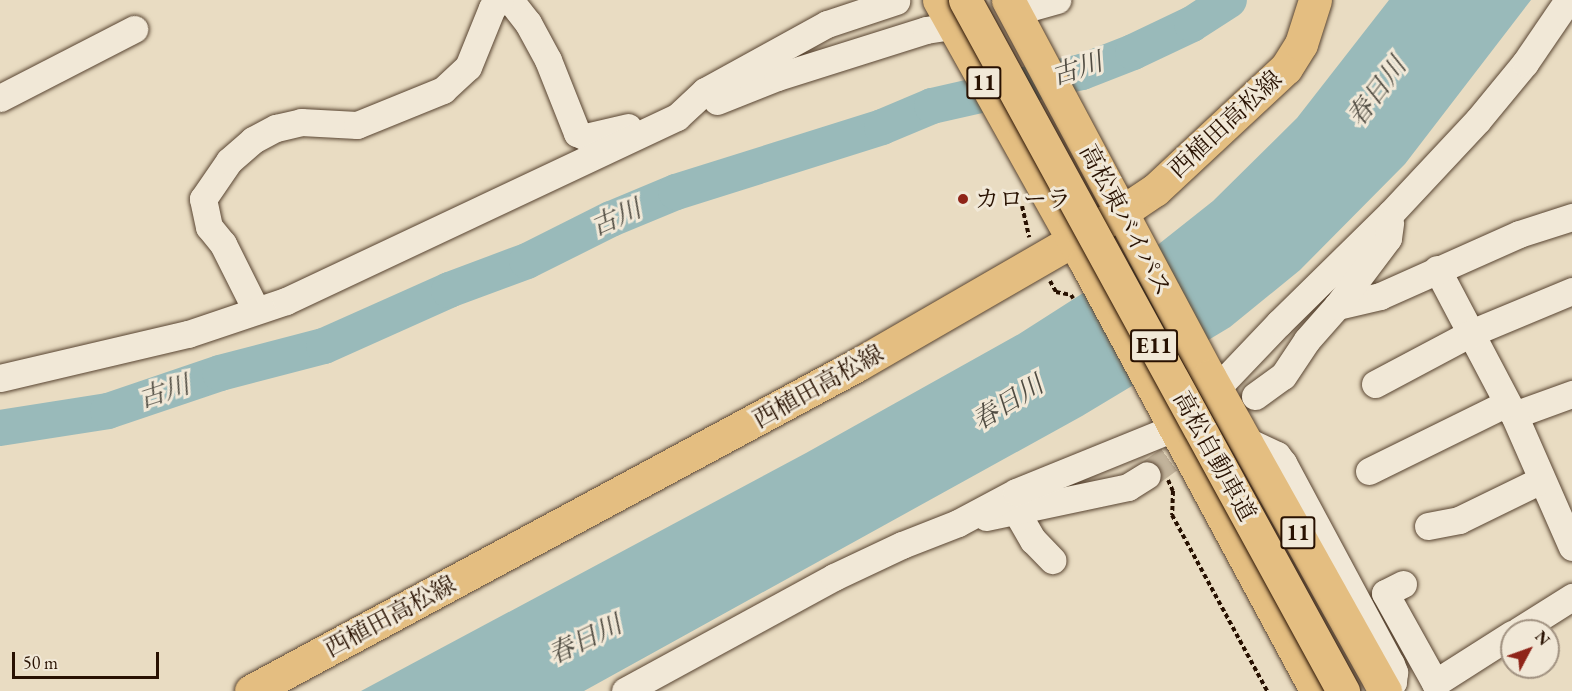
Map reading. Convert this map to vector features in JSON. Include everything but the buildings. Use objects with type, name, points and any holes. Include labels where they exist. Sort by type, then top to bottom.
[{"type":"main road","name":"西植田高松線","points":[[251,691],[847,371],[1040,260],[1080,251],[1128,222],[1155,190],[1286,68],[1300,44],[1315,3]]},
{"type":"main road","name":"高松東バイパス","points":[[1008,9],[1067,109],[1213,382],[1386,691]]},
{"type":"main road","name":"高松自動車道","points":[[1008,9],[1233,457],[1363,691]]},
{"type":"main road","name":"高松自動車道","points":[[954,16],[1343,691]]},
{"type":"main road","name":"11","points":[[954,16],[1008,127],[1080,251],[1317,691]]},
{"type":"street","points":[[251,300],[223,244],[209,227],[203,199],[229,161],[253,140],[276,128],[301,122],[357,125],[443,90],[468,67],[492,8],[500,0]]},
{"type":"street","points":[[510,0],[528,23],[548,60],[577,133],[585,137],[650,121],[666,122],[705,92],[827,24],[896,0]]},
{"type":"street","points":[[814,32],[806,15],[838,0]]},
{"type":"street","points":[[1008,9],[1057,0]]},
{"type":"street","points":[[1213,382],[1279,323],[1391,213],[1478,120],[1525,63],[1568,0]]},
{"type":"street","points":[[0,378],[188,334],[316,288],[666,122],[777,77],[926,30],[954,16]]},
{"type":"street","points":[[0,98],[134,29]]},
{"type":"street","points":[[1255,396],[1283,376],[1307,340],[1337,306],[1388,238],[1391,213]]},
{"type":"street","points":[[1337,306],[1380,296],[1519,234],[1572,217]]},
{"type":"street","points":[[1437,269],[1510,409],[1572,547]]},
{"type":"street","points":[[149,342],[184,325],[251,300],[298,289],[316,288]]},
{"type":"street","points":[[1375,384],[1471,333],[1572,291]]},
{"type":"street","points":[[0,368],[19,368],[27,372]]},
{"type":"street","points":[[1369,471],[1510,409],[1572,393]]},
{"type":"street","points":[[625,691],[834,577],[902,545],[958,523],[1169,417]]},
{"type":"street","points":[[958,523],[1128,487],[1156,474]]},
{"type":"street","points":[[1428,526],[1459,520],[1541,480]]},
{"type":"street","points":[[1016,511],[1033,540],[1052,560]]},
{"type":"street","points":[[1403,584],[1385,593],[1438,687],[1500,643]]},
{"type":"street","points":[[1537,619],[1572,597]]},
{"type":"path","points":[[1021,203],[1026,213],[1029,239],[1056,292],[1071,295]]},
{"type":"path","points":[[1156,474],[1173,491],[1172,515],[1267,691]]},
{"type":"water","name":"春日川","points":[[1389,0],[1531,0],[1405,164],[1300,270],[1230,327],[1082,416],[584,691],[361,691],[806,453],[1019,334],[1155,247],[1213,201],[1297,118]]},
{"type":"waterway","name":"古川","points":[[0,428],[108,411],[220,373],[324,346],[449,290],[527,261],[611,219],[676,192],[882,127],[932,106],[1082,72],[1133,52],[1192,24],[1229,0]]},
{"type":"tunnel","points":[[1147,475],[1201,436]]},
{"type":"place","name":"カローラ","points":[[963,199]]}]
